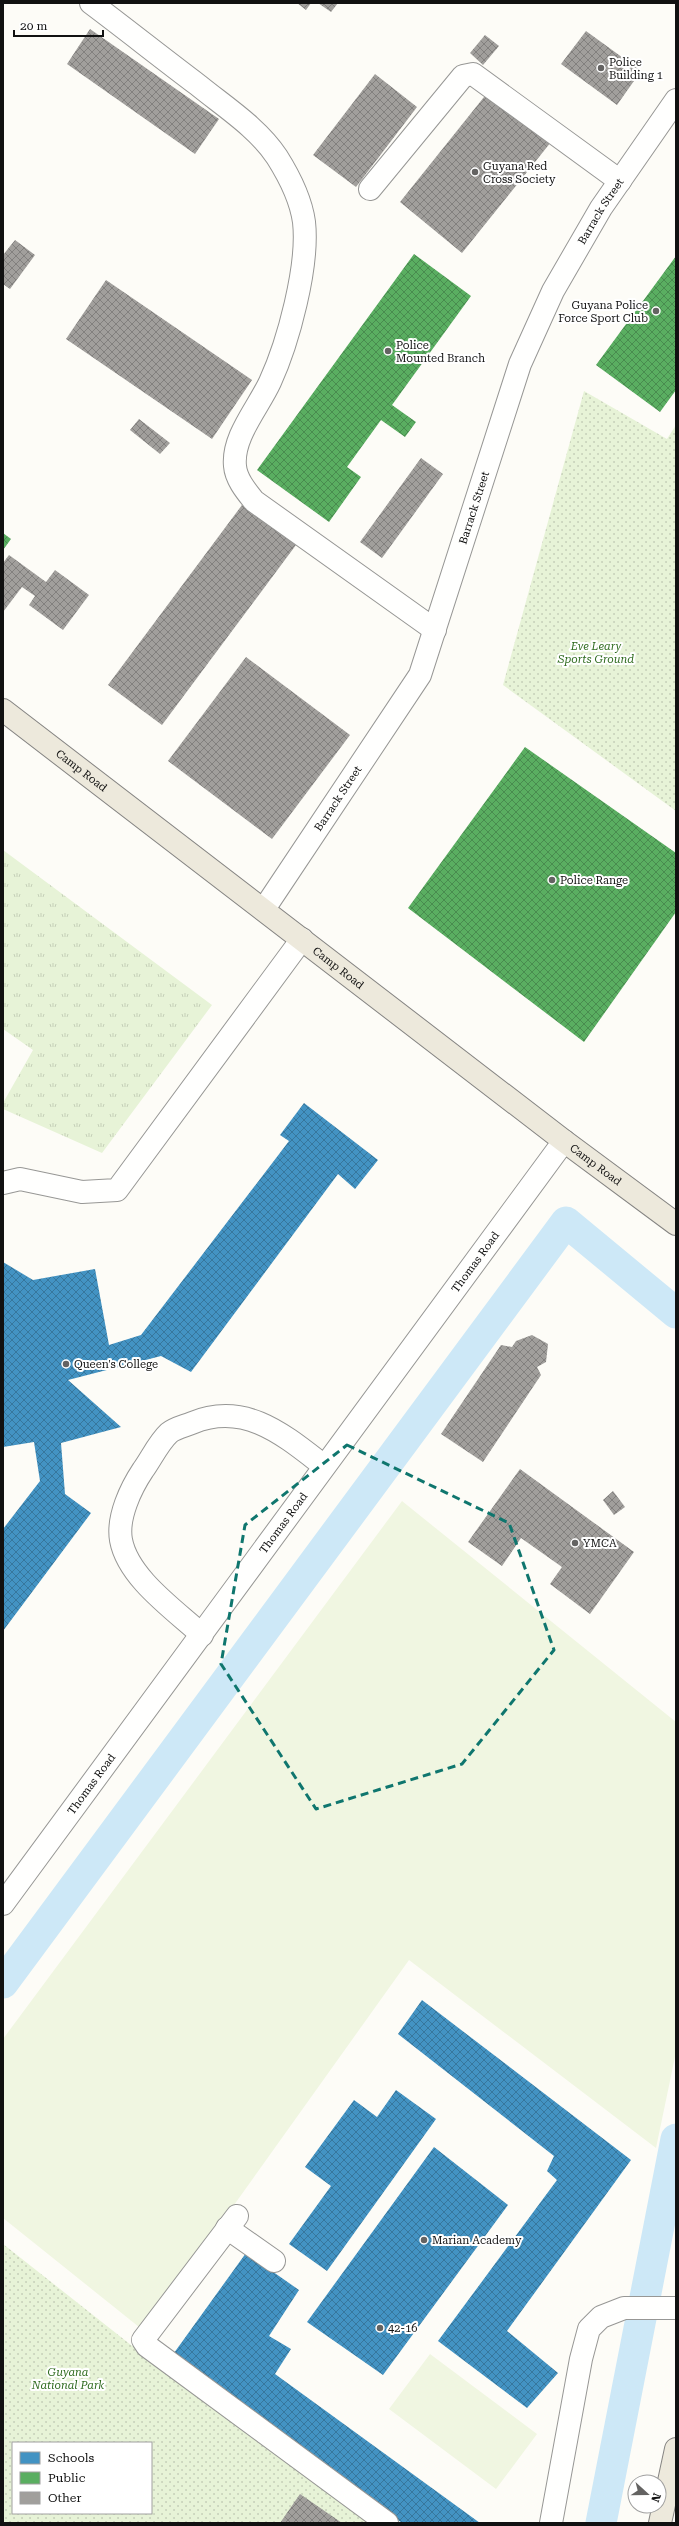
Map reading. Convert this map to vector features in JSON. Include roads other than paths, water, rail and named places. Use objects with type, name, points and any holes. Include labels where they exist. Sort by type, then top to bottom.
[{"type":"main road","name":"Camp Road","points":[[3,710],[264,909],[564,1141],[676,1224]]},
{"type":"main road","points":[[660,2523],[676,2449]]},
{"type":"street","points":[[91,3],[221,103],[262,139],[277,157],[298,199],[304,222],[303,244],[293,316],[270,382],[240,437],[236,450],[235,467],[239,479],[254,500],[435,630]]},
{"type":"street","points":[[370,189],[463,76],[473,74],[620,181]]},
{"type":"street","name":"Barrack Street","points":[[264,909],[420,675],[520,364],[553,291],[620,181],[676,100]]},
{"type":"street","points":[[3,1183],[20,1179],[82,1192],[117,1190],[238,1023],[302,939]]},
{"type":"street","name":"Thomas Road","points":[[3,1904],[564,1141]]},
{"type":"street","points":[[202,1635],[134,1572],[121,1540],[122,1516],[136,1480],[170,1432],[202,1419],[229,1415],[248,1419],[284,1436],[324,1466]]},
{"type":"street","points":[[274,2261],[232,2222],[143,2340],[147,2346],[256,2428],[387,2523]]},
{"type":"street","points":[[551,2523],[581,2358],[589,2330],[601,2317],[624,2308],[676,2308]]},
{"type":"waterway","points":[[3,1983],[566,1222],[676,1313]]},
{"type":"waterway","points":[[601,2523],[676,2139]]},
{"type":"place","name":"Police Building 1","points":[[601,68]]},
{"type":"place","name":"Guyana Red Cross Society","points":[[475,172]]},
{"type":"place","name":"Guyana Police Force Sport Club","points":[[656,311]]},
{"type":"place","name":"Police Mounted Branch","points":[[388,351]]},
{"type":"place","name":"Police Range","points":[[552,880]]},
{"type":"place","name":"Queen's College","points":[[66,1364]]},
{"type":"place","name":"YMCA","points":[[575,1543]]},
{"type":"place","name":"Marian Academy","points":[[424,2240]]},
{"type":"place","name":"42-16","points":[[380,2328]]},
{"type":"park label","name":"Eve Leary Sports Ground","points":[[596,652]]},
{"type":"park label","name":"Guyana National Park","points":[[68,2378]]}]
